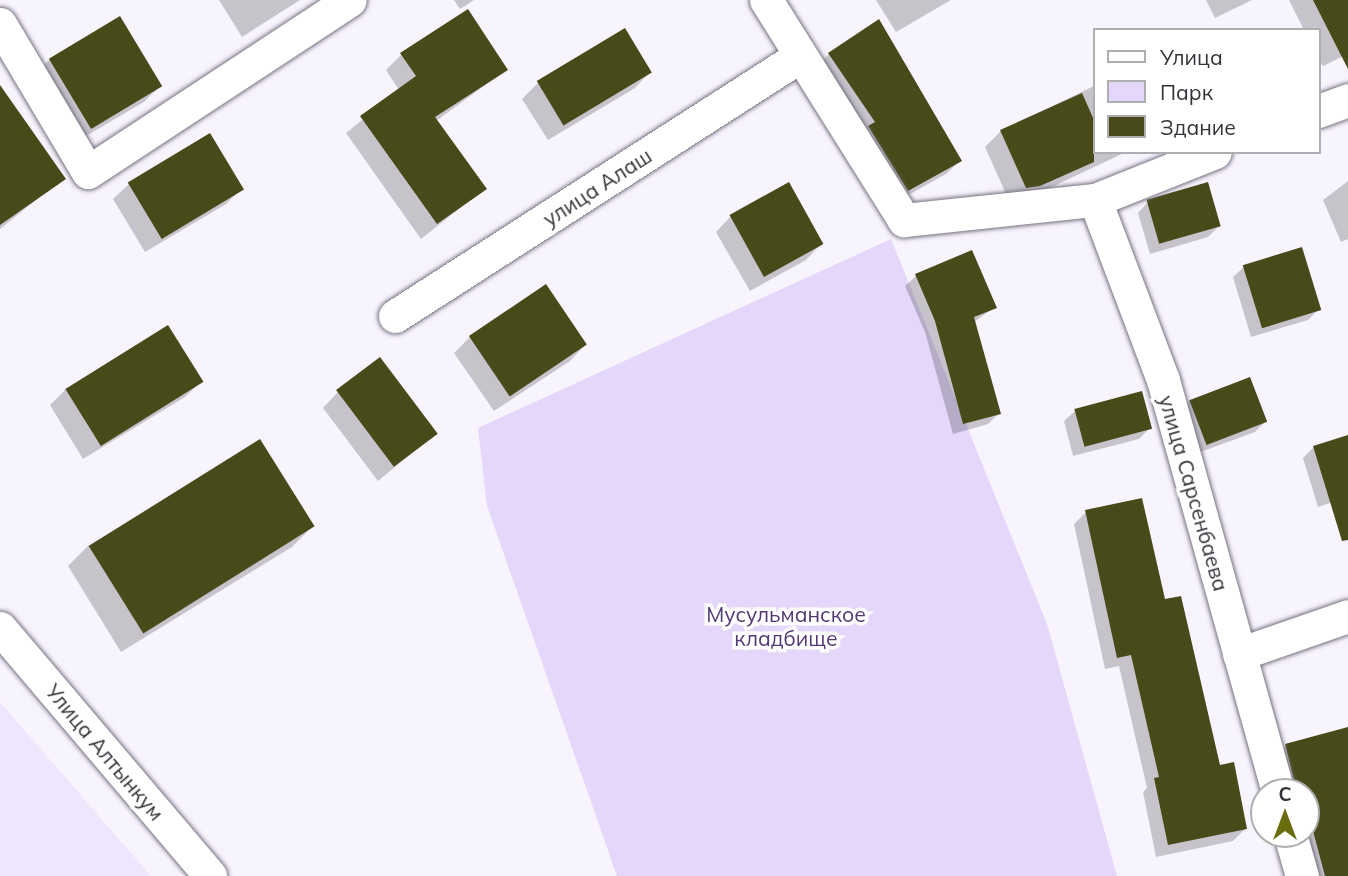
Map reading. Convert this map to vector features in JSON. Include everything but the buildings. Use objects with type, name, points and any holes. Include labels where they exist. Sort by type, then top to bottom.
[{"type":"street","points":[[0,24],[88,172],[350,0]]},
{"type":"street","points":[[766,0],[799,57],[904,220],[1095,200],[1210,154]]},
{"type":"street","name":"улица Алаш","points":[[395,316],[799,57]]},
{"type":"street","points":[[1320,110],[1348,100]]},
{"type":"street","name":"улица Сарсенбаева","points":[[1095,200],[1163,380],[1274,778]]},
{"type":"street","points":[[1239,654],[1348,616]]},
{"type":"street","name":"Улица Алтынкум","points":[[0,628],[210,876]]},
{"type":"street","points":[[1294,848],[1301,876]]},
{"type":"shaded area","points":[[0,702],[151,876],[0,876]]},
{"type":"green space","name":"Мусульманское кладбище","points":[[891,239],[1047,624],[1117,876],[617,876],[487,506],[478,428]]}]
